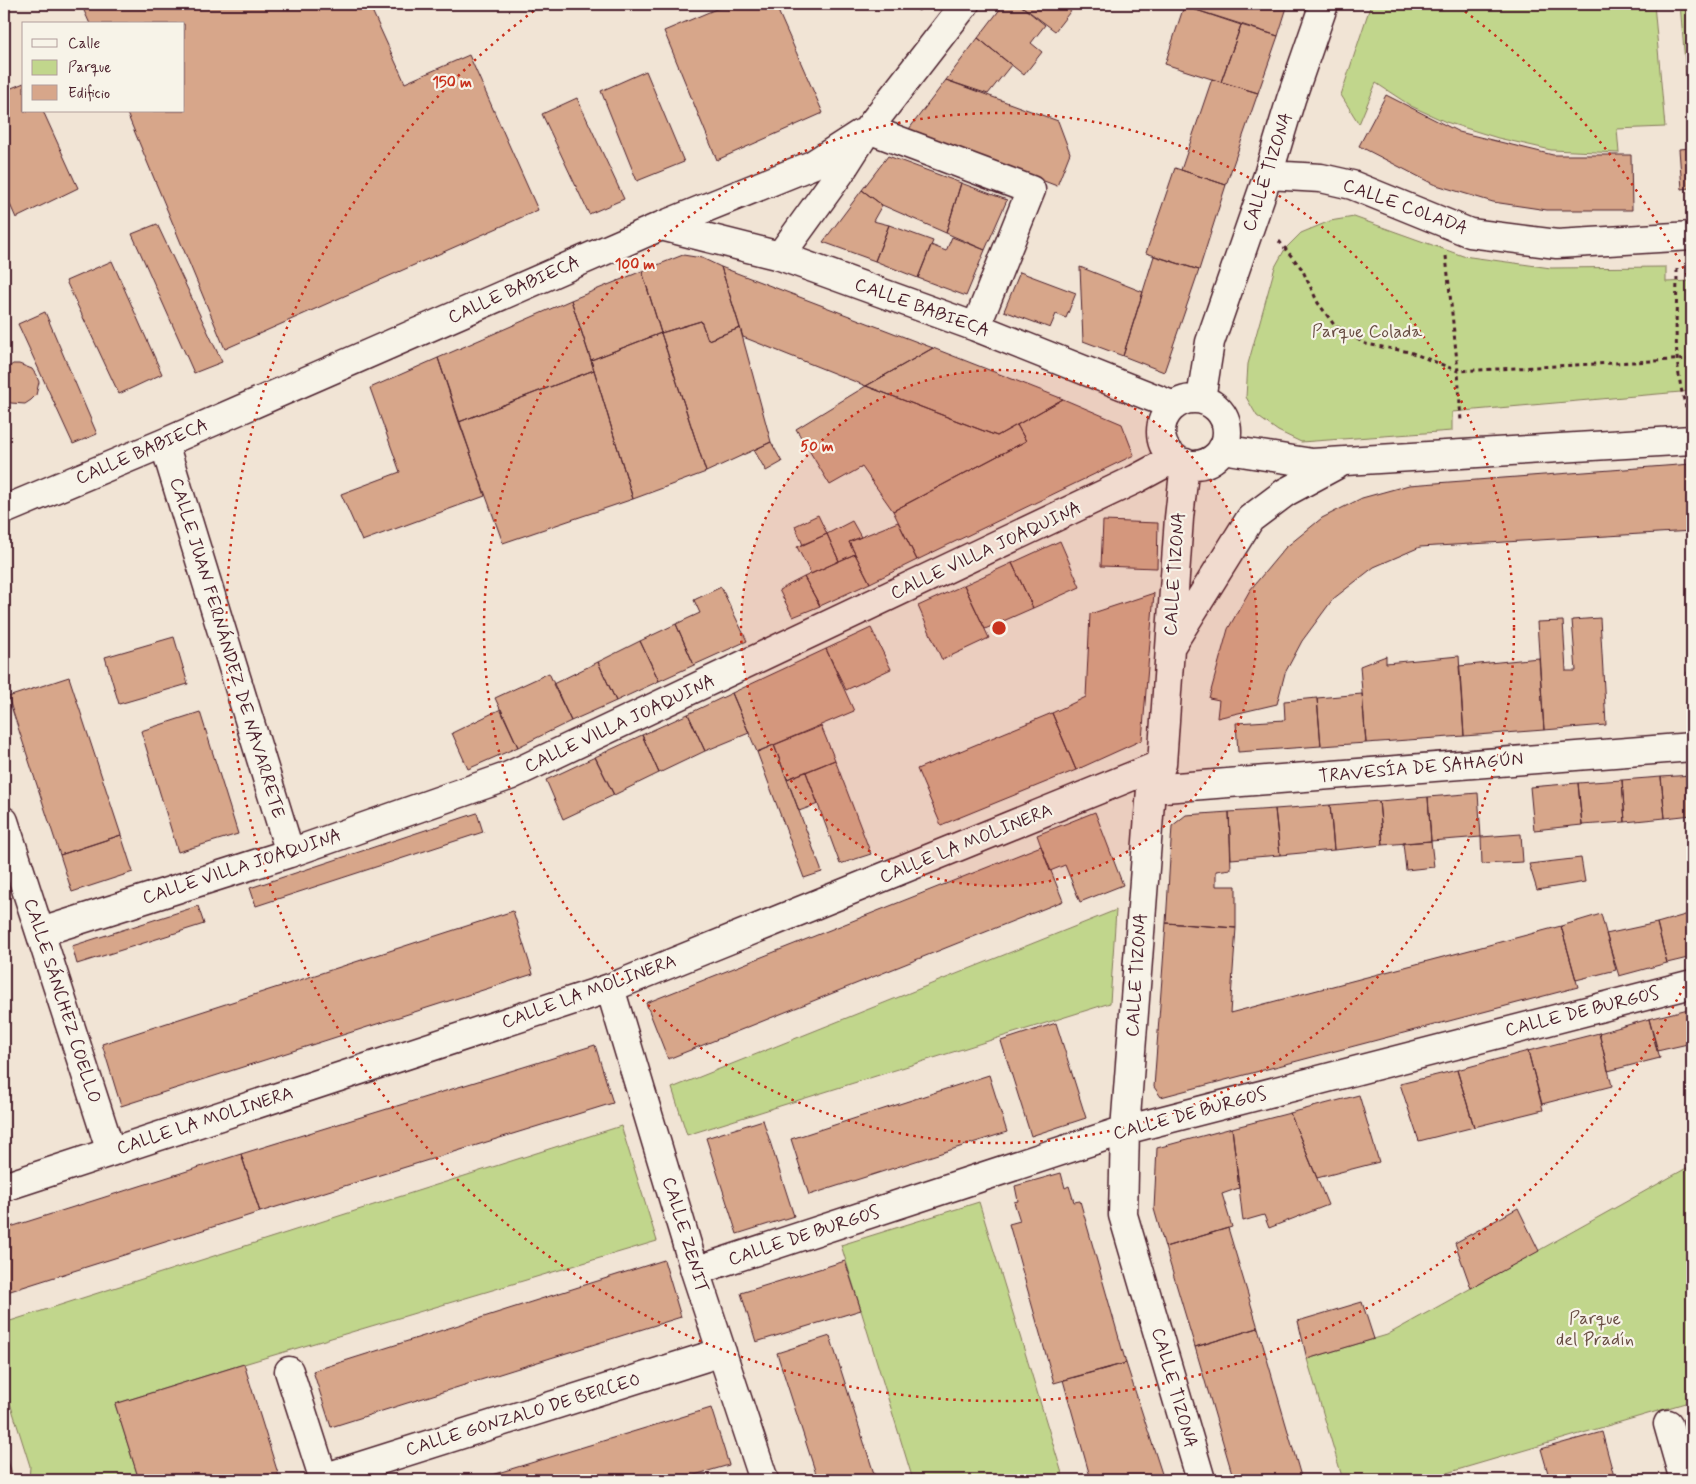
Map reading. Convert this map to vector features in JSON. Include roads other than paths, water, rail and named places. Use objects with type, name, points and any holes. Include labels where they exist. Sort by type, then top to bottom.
[{"type":"street","points":[[780,256],[840,173],[868,129],[965,4]]},
{"type":"street","name":"CALLE TIZONA","points":[[1201,399],[1210,342],[1268,175],[1291,99],[1324,4]]},
{"type":"street","points":[[661,226],[812,165],[868,129]]},
{"type":"street","points":[[868,129],[1031,190],[976,327]]},
{"type":"street","name":"CALLE COLADA","points":[[1268,175],[1321,178],[1352,185],[1470,233],[1557,244],[1692,236]]},
{"type":"street","name":"CALLE BABIECA","points":[[4,510],[164,443],[661,226],[780,256],[976,327],[1174,406]]},
{"type":"street","points":[[1191,399],[1201,399],[1216,408],[1226,421],[1227,432],[1222,449],[1211,460],[1200,464],[1180,460],[1164,445],[1161,435],[1165,415],[1174,406],[1191,399]]},
{"type":"street","points":[[1222,449],[1312,463],[1692,440]]},
{"type":"street","name":"CALLE JUAN FERNÁNDEZ DE NAVARRETE","points":[[164,443],[290,853]]},
{"type":"street","name":"CALLE TIZONA","points":[[1180,460],[1179,518],[1162,764],[1151,790],[1125,1130],[1123,1215],[1201,1480]]},
{"type":"street","name":"CALLE VILLA JOAQUINA","points":[[41,932],[290,853],[509,776],[1136,479],[1180,460]]},
{"type":"street","points":[[1170,648],[1250,519],[1286,492],[1341,462]]},
{"type":"street","name":"TRAVESÍA DE SAHAGÚN","points":[[1151,790],[1692,747]]},
{"type":"street","name":"CALLE LA MOLINERA","points":[[4,1187],[610,988],[1162,764]]},
{"type":"street","name":"CALLE SÁNCHEZ COELLO","points":[[4,821],[11,871],[41,932],[111,1152]]},
{"type":"street","name":"CALLE DE BURGOS","points":[[695,1271],[1125,1130],[1692,984]]},
{"type":"street","name":"CALLE ZENIT","points":[[610,988],[695,1271],[764,1480]]},
{"type":"street","name":"CALLE GONZALO DE BERCEO","points":[[289,1371],[324,1479],[722,1352]]},
{"type":"street","points":[[1668,1424],[1684,1480]]},
{"type":"park label","name":"Parque Colada","points":[[1367,332]]},
{"type":"park label","name":"Parque del Pradín","points":[[1595,1329]]}]
